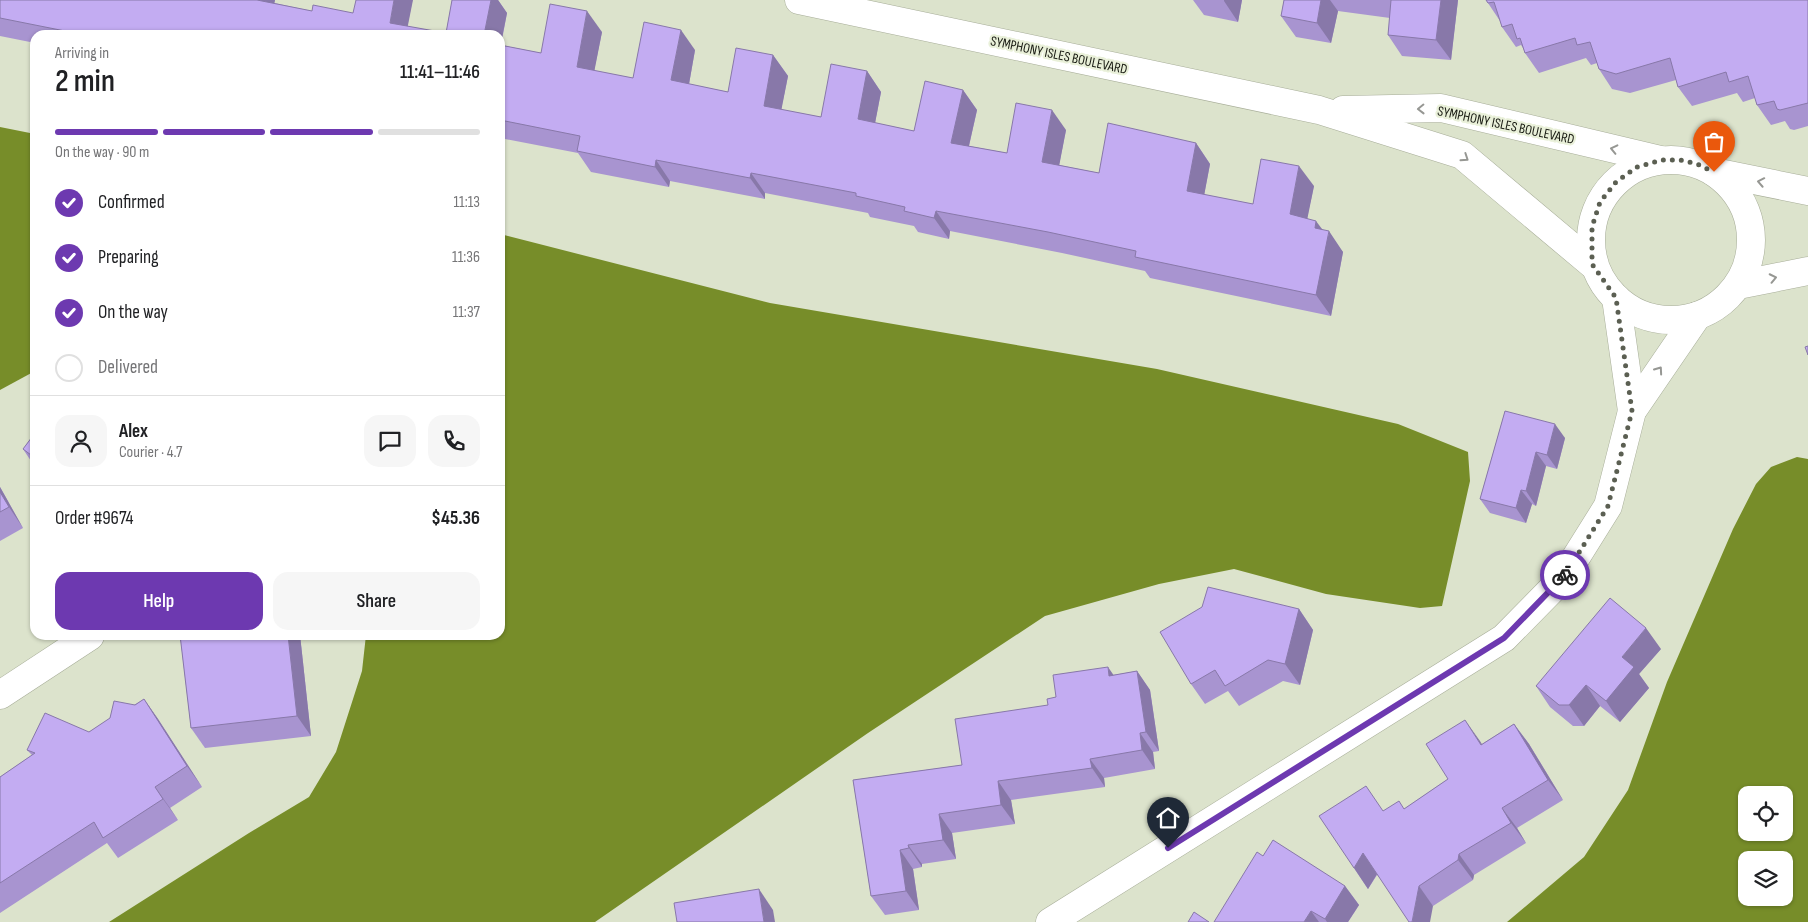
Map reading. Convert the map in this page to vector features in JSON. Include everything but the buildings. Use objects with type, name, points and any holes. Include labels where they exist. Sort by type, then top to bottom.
[{"type":"street","name":"SYMPHONY ISLES BOULEVARD","points":[[799,0],[1319,110],[1462,155],[1592,264],[1616,298],[1633,310],[1654,318],[1676,320],[1697,316],[1720,303],[1738,285],[1748,262],[1751,236],[1746,211],[1733,189],[1714,172]]},
{"type":"street","name":"SYMPHONY ISLES BOULEVARD","points":[[1319,110],[1442,108],[1662,160],[1680,160],[1697,164],[1714,172],[1808,192]]},
{"type":"street","name":"SYMPHONY ISLES BOULEVARD","points":[[1592,264],[1592,227],[1600,202],[1616,182],[1637,167],[1662,160]]},
{"type":"street","points":[[1738,285],[1808,271]]},
{"type":"street","name":"SYMPHONY ISLES BOULEVARD","points":[[1616,298],[1632,411]]},
{"type":"street","name":"SYMPHONY ISLES BOULEVARD","points":[[1050,922],[1504,638],[1563,578],[1608,506],[1632,411],[1697,316]]},
{"type":"street","points":[[0,695],[84,640]]},
{"type":"shaded area","points":[[0,127],[30,133],[30,374],[0,390]]},
{"type":"shaded area","points":[[505,235],[770,303],[1157,369],[1398,424],[1468,452],[1470,481],[1442,606],[1420,608],[1326,594],[1234,569],[1159,584],[1045,616],[868,733],[595,922],[109,922],[309,797],[336,752],[362,671],[365,640],[505,640]]},
{"type":"shaded area","points":[[1797,457],[1808,459],[1808,922],[1507,922],[1584,857],[1628,790],[1667,682],[1733,529],[1756,484],[1771,467]]},
{"type":"way so far","points":[[1565,575],[1608,506],[1632,411],[1616,298],[1592,264],[1592,227],[1600,202],[1616,182],[1637,167],[1662,160],[1680,160],[1697,164],[1714,172]]},
{"type":"route","points":[[1168,848],[1504,638],[1565,575]]}]
